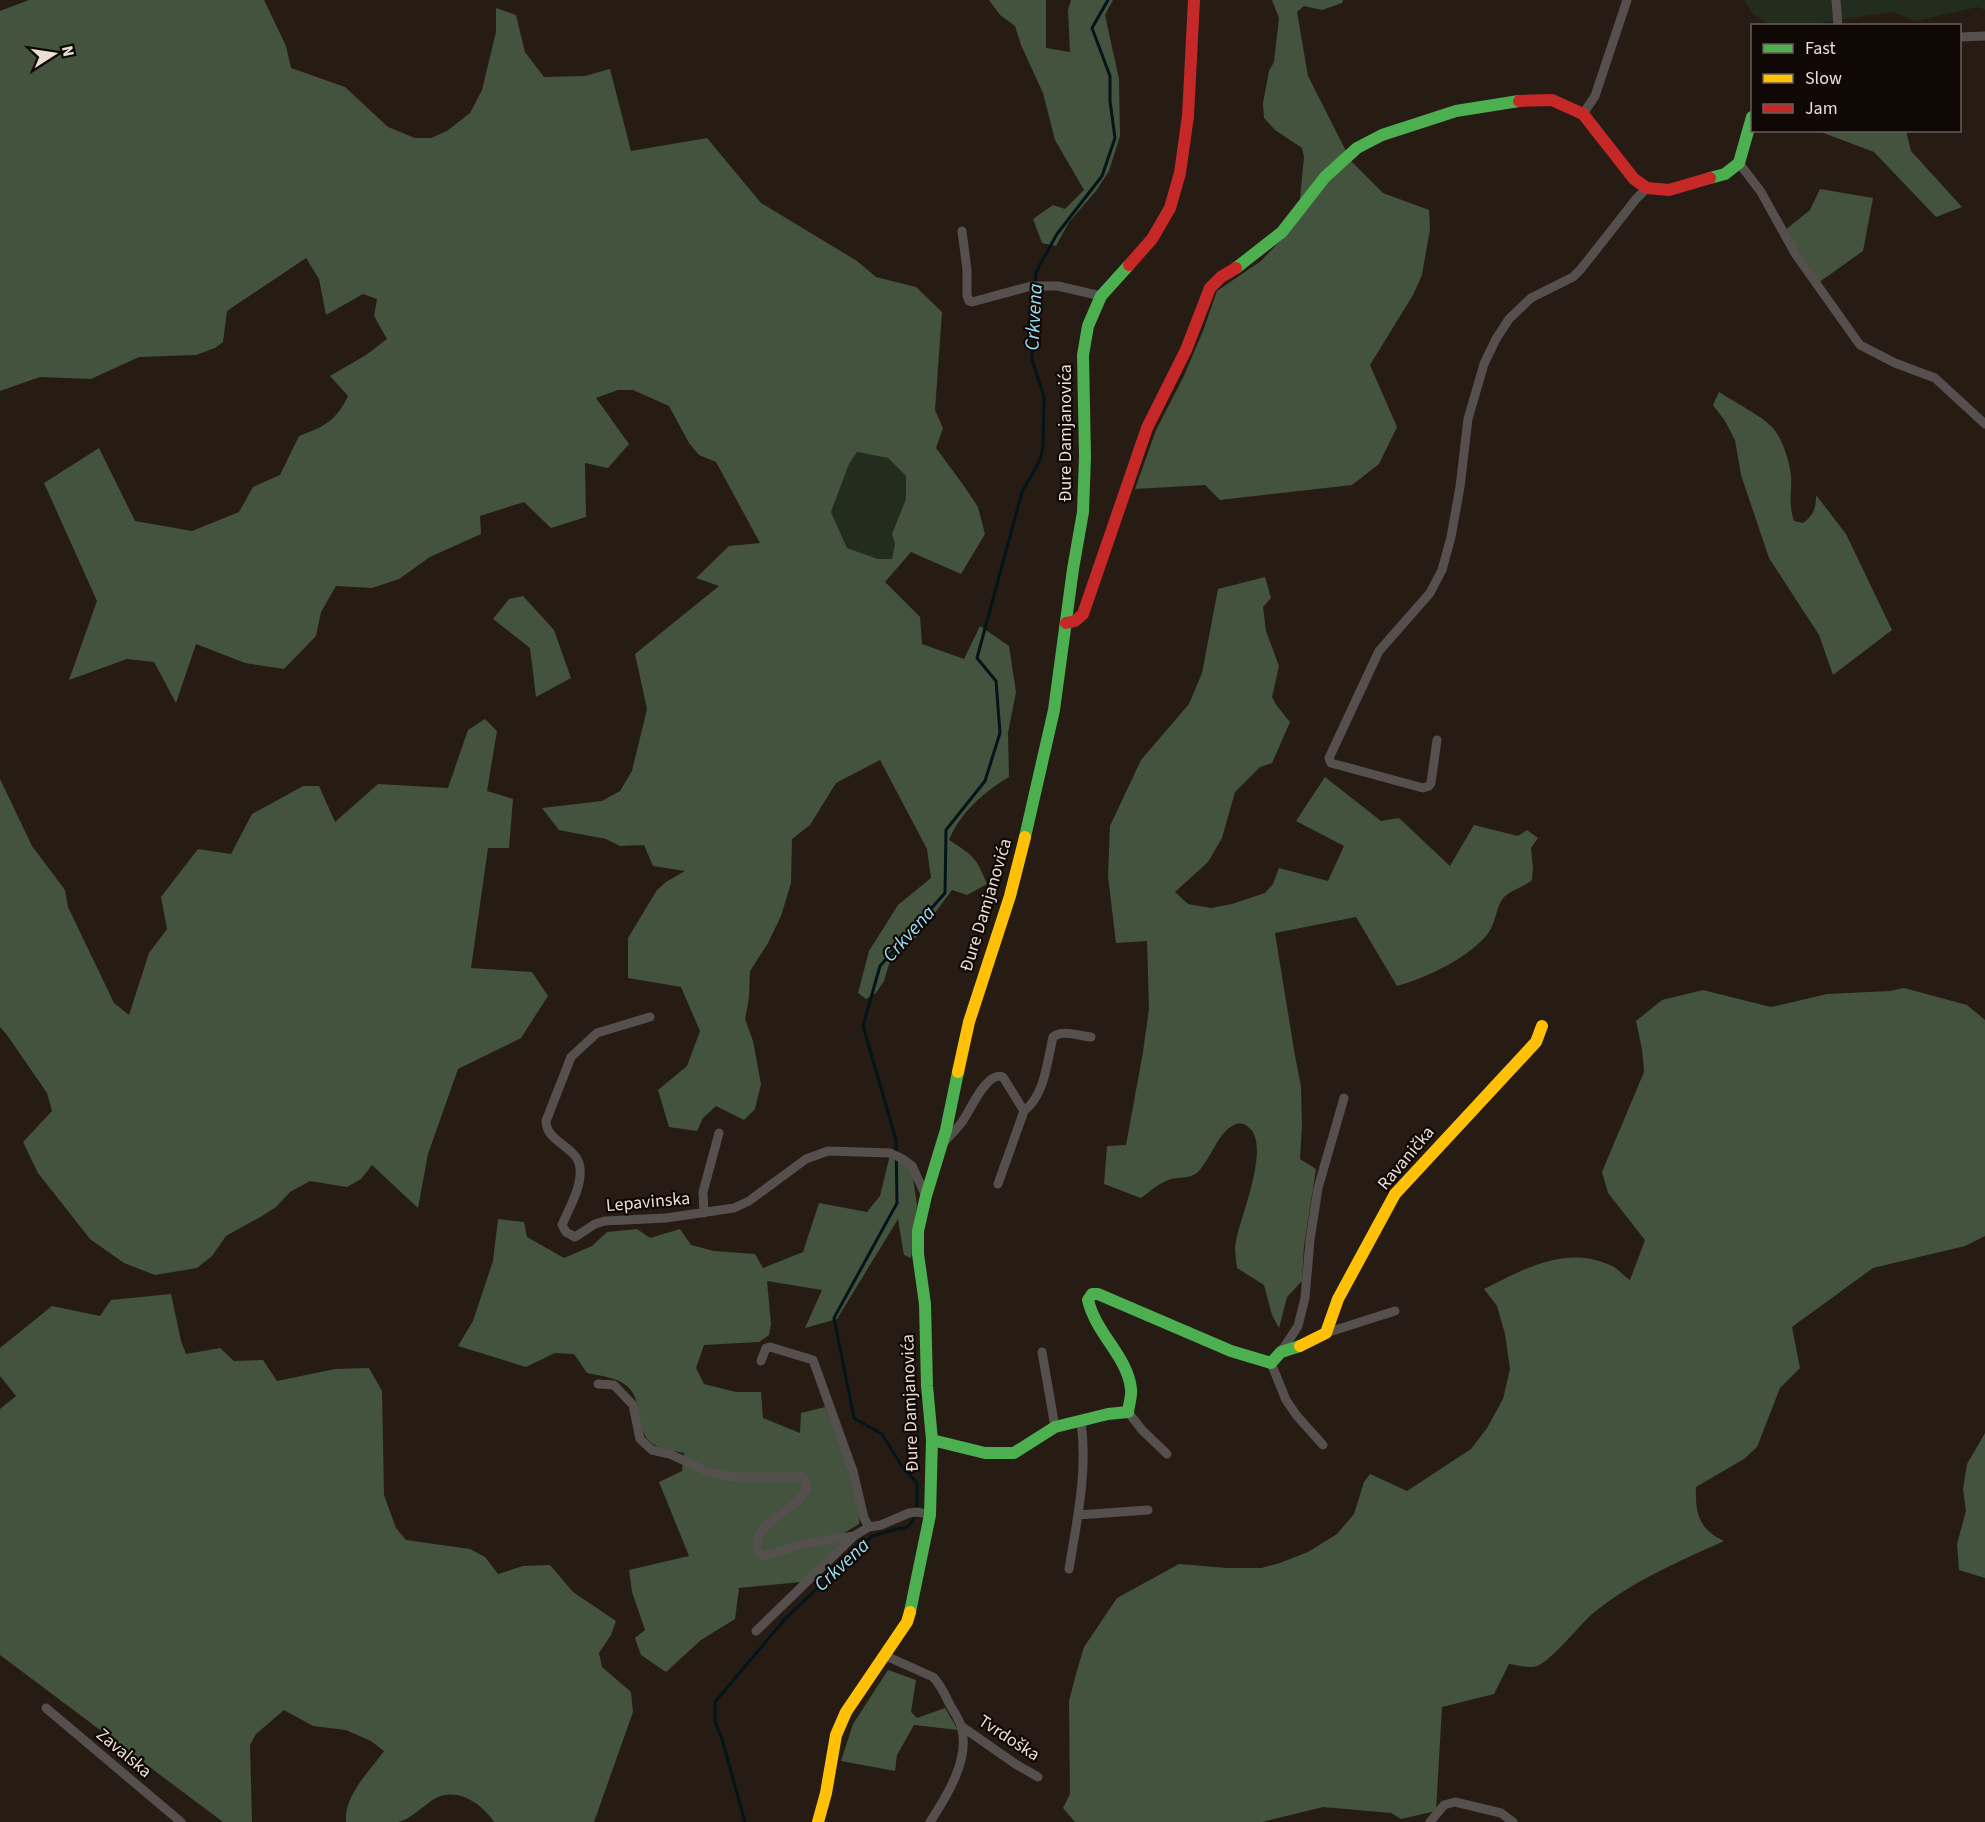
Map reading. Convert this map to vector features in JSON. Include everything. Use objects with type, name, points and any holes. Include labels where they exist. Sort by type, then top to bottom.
[{"type":"street","name":"Đure Damjanovića","points":[[818,1822],[836,1735],[851,1704],[886,1656],[907,1622],[917,1583],[920,1513],[932,1440],[927,1386],[925,1304],[918,1254],[918,1231],[942,1143],[969,1022],[1010,896],[1054,710],[1083,512],[1085,456],[1083,355],[1088,326],[1101,296],[1152,239],[1170,208],[1180,173],[1188,116],[1189,55],[1194,0]]},
{"type":"street","points":[[1583,114],[1595,96],[1627,0]]},
{"type":"street","points":[[1836,0],[1838,24]]},
{"type":"street","points":[[1961,37],[1985,36]]},
{"type":"street","points":[[1066,623],[1075,621],[1083,615],[1147,428],[1186,350],[1210,288],[1221,277],[1249,259],[1282,232],[1325,177],[1357,148],[1382,135],[1456,111],[1525,100],[1552,100],[1583,114],[1611,153],[1634,179],[1647,188],[1669,190],[1725,174],[1738,163],[1751,120]]},
{"type":"street","points":[[1738,163],[1761,192],[1796,255],[1860,345],[1895,363],[1935,378],[1985,424]]},
{"type":"street","points":[[1437,740],[1431,783],[1423,788],[1331,763],[1329,758],[1379,651],[1430,593],[1442,570],[1451,537],[1460,487],[1468,418],[1484,364],[1496,339],[1509,319],[1531,298],[1573,277],[1581,269],[1647,188]]},
{"type":"street","points":[[962,231],[969,301],[975,302],[1036,286],[1058,286],[1101,296]]},
{"type":"street","name":"Lepavinska","points":[[650,1017],[597,1033],[570,1057],[546,1121],[549,1134],[569,1149],[577,1158],[580,1166],[574,1196],[562,1225],[567,1232],[575,1237],[595,1224],[605,1221],[639,1221],[734,1208],[749,1201],[806,1159],[828,1151],[890,1153],[901,1158],[912,1167],[926,1196]]},
{"type":"street","name":"Ravanička","points":[[1326,1333],[1338,1299],[1395,1194],[1536,1042],[1542,1026]]},
{"type":"street","points":[[998,1184],[1024,1111],[1033,1104],[1040,1092],[1053,1037],[1062,1033],[1091,1037]]},
{"type":"street","points":[[942,1143],[961,1123],[984,1087],[997,1075],[1005,1079],[1024,1111]]},
{"type":"street","points":[[1271,1363],[1298,1326],[1305,1298],[1310,1240],[1318,1188],[1344,1098]]},
{"type":"street","name":"Lepavinska","points":[[704,1213],[703,1192],[719,1133]]},
{"type":"street","points":[[1167,1454],[1142,1430],[1128,1412],[1131,1388],[1119,1358],[1096,1325],[1088,1300],[1092,1294],[1098,1294],[1231,1351],[1271,1363]]},
{"type":"street","points":[[1281,1352],[1291,1350],[1326,1333],[1395,1311]]},
{"type":"street","points":[[761,1361],[766,1348],[770,1347],[813,1360],[853,1471],[868,1527]]},
{"type":"street","points":[[1042,1352],[1055,1427]]},
{"type":"street","points":[[1271,1363],[1286,1400],[1323,1445]]},
{"type":"street","points":[[598,1384],[614,1385],[633,1405],[640,1439],[652,1450],[670,1454],[708,1472],[732,1477],[791,1476],[805,1480],[807,1490],[796,1503],[759,1533],[757,1549],[760,1554],[766,1556],[802,1544],[854,1536]]},
{"type":"street","points":[[932,1440],[985,1453],[1014,1453],[1055,1427],[1108,1414],[1128,1412]]},
{"type":"street","points":[[1069,1569],[1078,1515],[1084,1454],[1081,1422]]},
{"type":"street","points":[[1078,1515],[1148,1510]]},
{"type":"street","points":[[756,1631],[854,1536],[868,1527],[881,1525],[903,1515],[920,1513]]},
{"type":"street","name":"Tvrdoška","points":[[886,1656],[933,1677],[939,1683],[961,1726],[964,1746],[958,1767],[930,1822]]},
{"type":"street","name":"Zavalska","points":[[46,1708],[181,1822]]},
{"type":"street","name":"Tvrdoška","points":[[961,1726],[1038,1777]]},
{"type":"street","points":[[1430,1822],[1444,1805],[1455,1802],[1501,1813],[1513,1822]]},
{"type":"green space","points":[[29,0],[264,0],[286,46],[291,68],[345,87],[388,127],[415,138],[431,138],[447,131],[470,113],[482,90],[496,32],[496,8],[516,15],[525,52],[544,77],[585,76],[610,69],[631,151],[707,138],[761,203],[857,261],[876,277],[916,287],[942,312],[935,410],[943,428],[936,448],[978,507],[985,534],[961,574],[911,552],[885,582],[920,617],[922,644],[964,659],[980,626],[1009,646],[1016,692],[1008,733],[1009,777],[991,789],[966,812],[949,840],[973,858],[987,884],[967,895],[952,890],[920,933],[889,964],[884,981],[876,993],[866,999],[858,993],[869,951],[898,905],[931,878],[927,849],[880,760],[836,783],[810,825],[792,839],[791,883],[781,916],[768,943],[750,971],[749,998],[745,1019],[753,1041],[761,1084],[755,1109],[744,1120],[716,1106],[703,1118],[697,1131],[669,1127],[658,1090],[687,1066],[700,1031],[681,987],[628,978],[628,938],[657,890],[685,871],[653,866],[644,845],[620,846],[606,839],[559,830],[542,808],[602,801],[620,791],[632,771],[647,709],[635,654],[719,586],[696,578],[729,546],[760,543],[716,462],[699,455],[689,443],[669,406],[633,390],[618,390],[596,398],[629,444],[608,468],[585,463],[586,517],[551,528],[524,502],[480,516],[481,534],[430,557],[399,579],[372,588],[336,586],[321,612],[316,636],[284,669],[245,663],[196,644],[176,703],[154,662],[127,659],[69,680],[97,601],[44,483],[99,448],[135,521],[192,531],[239,512],[253,487],[280,475],[299,436],[322,426],[339,412],[348,396],[330,376],[366,355],[387,339],[374,316],[377,299],[363,294],[326,315],[319,279],[306,258],[227,311],[223,342],[215,348],[196,355],[139,357],[91,379],[40,377],[0,391],[0,11]],"holes":[[[857,452],[888,458],[906,476],[906,499],[892,534],[895,544],[892,559],[878,559],[847,548],[831,512],[849,464]]]},
{"type":"green space","points":[[989,0],[1046,0],[1046,48],[1070,52],[1068,10],[1071,0],[1113,0],[1105,15],[1119,79],[1120,136],[1109,171],[1096,191],[1069,222],[1056,246],[1042,243],[1033,219],[1053,205],[1065,209],[1084,190],[1055,140],[1043,93],[1015,26],[1000,15]]},
{"type":"green space","points":[[1272,0],[1343,0],[1342,3],[1322,10],[1304,6],[1297,12],[1308,76],[1351,161],[1383,193],[1429,210],[1430,229],[1422,275],[1413,295],[1370,365],[1397,427],[1379,464],[1352,485],[1220,500],[1205,485],[1135,489],[1156,430],[1183,378],[1217,291],[1261,261],[1293,227],[1300,199],[1304,157],[1302,148],[1275,130],[1264,118],[1263,103],[1269,71],[1274,62],[1279,18]]},
{"type":"green space","points":[[1744,0],[1985,0],[1985,10],[1978,7],[1916,21],[1892,12],[1813,24],[1769,24],[1753,14]]},
{"type":"green space","points":[[1821,132],[1906,132],[1911,151],[1962,207],[1936,217],[1874,152]]},
{"type":"green space","points":[[1820,189],[1873,198],[1863,251],[1818,283],[1784,231],[1810,210]]},
{"type":"green space","points":[[1719,392],[1762,419],[1777,433],[1790,469],[1794,521],[1803,523],[1810,517],[1815,507],[1816,495],[1846,534],[1892,630],[1833,675],[1819,635],[1769,558],[1741,475],[1735,440],[1713,405]]},
{"type":"green space","points":[[857,452],[888,458],[906,476],[906,499],[892,534],[895,544],[892,559],[878,559],[847,548],[831,512],[849,464]]},
{"type":"green space","points":[[1265,577],[1271,598],[1263,607],[1266,631],[1279,666],[1272,697],[1290,722],[1272,763],[1260,767],[1235,792],[1222,838],[1208,862],[1175,892],[1188,904],[1211,908],[1265,893],[1273,884],[1279,868],[1328,881],[1344,846],[1296,821],[1325,777],[1381,821],[1399,818],[1450,866],[1474,825],[1518,836],[1527,830],[1538,838],[1531,848],[1532,880],[1504,897],[1489,932],[1481,941],[1460,958],[1409,982],[1397,986],[1356,917],[1275,933],[1301,1087],[1300,1159],[1316,1169],[1304,1246],[1302,1281],[1287,1297],[1279,1328],[1272,1315],[1264,1285],[1237,1268],[1235,1244],[1256,1163],[1257,1147],[1254,1135],[1247,1126],[1239,1124],[1229,1128],[1219,1139],[1198,1172],[1187,1177],[1168,1180],[1141,1198],[1104,1184],[1107,1146],[1126,1145],[1149,1009],[1147,941],[1116,943],[1108,876],[1110,826],[1141,760],[1189,704],[1202,673],[1218,589]]},
{"type":"green space","points":[[523,596],[554,630],[571,678],[536,697],[530,648],[493,619],[509,599]]},
{"type":"green space","points":[[485,719],[497,731],[487,791],[513,799],[509,848],[488,848],[471,968],[532,972],[548,996],[521,1038],[458,1069],[428,1154],[418,1208],[372,1165],[361,1179],[347,1187],[310,1181],[290,1192],[276,1207],[226,1236],[212,1256],[197,1268],[155,1275],[124,1263],[90,1239],[38,1173],[23,1142],[52,1111],[47,1093],[0,1027],[0,779],[32,846],[65,890],[68,907],[114,1003],[129,1015],[149,953],[167,929],[161,897],[198,849],[231,854],[252,814],[303,786],[319,786],[335,822],[378,784],[448,788],[468,730]]},
{"type":"green space","points":[[1904,988],[1967,1005],[1985,1020],[1985,1236],[1965,1246],[1873,1268],[1792,1327],[1800,1368],[1780,1388],[1757,1447],[1744,1459],[1696,1487],[1696,1505],[1700,1520],[1709,1531],[1724,1541],[1622,1592],[1591,1615],[1543,1663],[1531,1667],[1509,1664],[1494,1694],[1442,1707],[1436,1811],[1401,1819],[1391,1813],[1323,1807],[1262,1822],[1075,1822],[1063,1808],[1070,1794],[1069,1701],[1084,1647],[1117,1598],[1179,1564],[1261,1568],[1308,1552],[1337,1534],[1354,1514],[1364,1482],[1370,1474],[1407,1491],[1471,1449],[1487,1428],[1503,1399],[1510,1369],[1505,1334],[1497,1306],[1484,1289],[1530,1267],[1562,1258],[1595,1260],[1614,1267],[1630,1280],[1645,1240],[1608,1193],[1602,1172],[1644,1072],[1636,1021],[1662,1000],[1703,990],[1771,1007],[1827,994],[1890,991]]},
{"type":"green space","points":[[890,1155],[912,1171],[917,1205],[911,1258],[904,1255],[898,1219],[837,1319],[805,1328],[822,1290],[767,1281],[771,1324],[769,1335],[759,1342],[704,1345],[696,1368],[704,1384],[736,1392],[761,1392],[763,1418],[800,1433],[801,1413],[825,1407],[853,1480],[857,1495],[859,1524],[844,1533],[844,1544],[801,1582],[739,1588],[735,1619],[701,1640],[666,1672],[641,1655],[635,1638],[645,1630],[632,1592],[629,1570],[689,1556],[659,1482],[682,1471],[684,1453],[664,1449],[647,1439],[641,1425],[636,1400],[627,1386],[613,1379],[587,1373],[574,1354],[555,1353],[526,1367],[458,1346],[473,1321],[493,1261],[498,1219],[524,1222],[527,1237],[564,1258],[592,1246],[607,1232],[637,1229],[650,1238],[680,1229],[691,1245],[714,1251],[755,1254],[763,1268],[803,1252],[819,1203],[867,1212],[880,1196]]},
{"type":"green space","points":[[171,1294],[186,1354],[220,1348],[234,1361],[263,1360],[277,1381],[335,1369],[369,1368],[382,1391],[384,1495],[396,1528],[406,1540],[470,1549],[485,1557],[498,1574],[523,1566],[550,1565],[573,1592],[616,1621],[611,1635],[599,1653],[602,1667],[631,1692],[633,1712],[594,1822],[494,1822],[476,1803],[451,1795],[434,1799],[398,1822],[346,1822],[346,1812],[353,1793],[384,1751],[371,1741],[346,1730],[313,1726],[284,1710],[256,1734],[250,1745],[252,1822],[223,1822],[0,1655],[0,1409],[16,1396],[0,1376],[0,1348],[52,1306],[100,1316],[111,1300]]},
{"type":"green space","points":[[1985,1433],[1985,1578],[1959,1570],[1957,1544],[1966,1511],[1963,1489],[1967,1464]]},
{"type":"green space","points":[[888,1670],[916,1680],[911,1712],[917,1718],[945,1708],[958,1730],[914,1725],[897,1755],[895,1771],[841,1761],[853,1724]]},
{"type":"waterway","name":"Crkvena","points":[[745,1822],[715,1721],[715,1702],[785,1619],[872,1536],[903,1529],[915,1516],[917,1483],[901,1465],[882,1434],[854,1418],[834,1318],[897,1203],[896,1140],[863,1026],[880,966],[945,893],[946,830],[985,781],[1000,733],[996,681],[977,658],[1022,492],[1040,460],[1043,447],[1044,397],[1032,360],[1036,272],[1057,234],[1102,176],[1115,138],[1110,101],[1110,76],[1092,28],[1108,0]]},
{"type":"traffic: fast","points":[[1236,268],[1282,232],[1325,177],[1357,148],[1382,135],[1456,111],[1519,101]]},
{"type":"traffic: fast","points":[[1710,178],[1725,174],[1739,163],[1751,121]]},
{"type":"traffic: fast","points":[[1025,837],[1054,710],[1083,512],[1085,456],[1083,355],[1088,326],[1101,296],[1129,265]]},
{"type":"traffic: fast","points":[[910,1612],[930,1515],[932,1440],[927,1386],[925,1304],[918,1254],[918,1231],[946,1130],[958,1072]]},
{"type":"traffic: fast","points":[[932,1440],[985,1453],[1014,1453],[1055,1427],[1108,1414],[1128,1412],[1131,1392],[1129,1377],[1092,1312],[1088,1300],[1092,1294],[1098,1294],[1231,1351],[1271,1363],[1281,1352],[1300,1346]]},
{"type":"traffic: slow","points":[[958,1072],[969,1022],[1010,896],[1025,837]]},
{"type":"traffic: slow","points":[[1300,1346],[1326,1333],[1338,1299],[1395,1194],[1536,1042],[1542,1026]]},
{"type":"traffic: slow","points":[[818,1822],[826,1793],[836,1735],[846,1712],[907,1622],[910,1612]]},
{"type":"traffic: jam","points":[[1129,265],[1152,239],[1170,208],[1180,173],[1188,116],[1194,0]]},
{"type":"traffic: jam","points":[[1519,101],[1552,100],[1583,114],[1634,179],[1647,188],[1669,190],[1710,178]]},
{"type":"traffic: jam","points":[[1066,623],[1075,621],[1083,614],[1147,428],[1186,350],[1210,288],[1221,277],[1236,268]]}]
